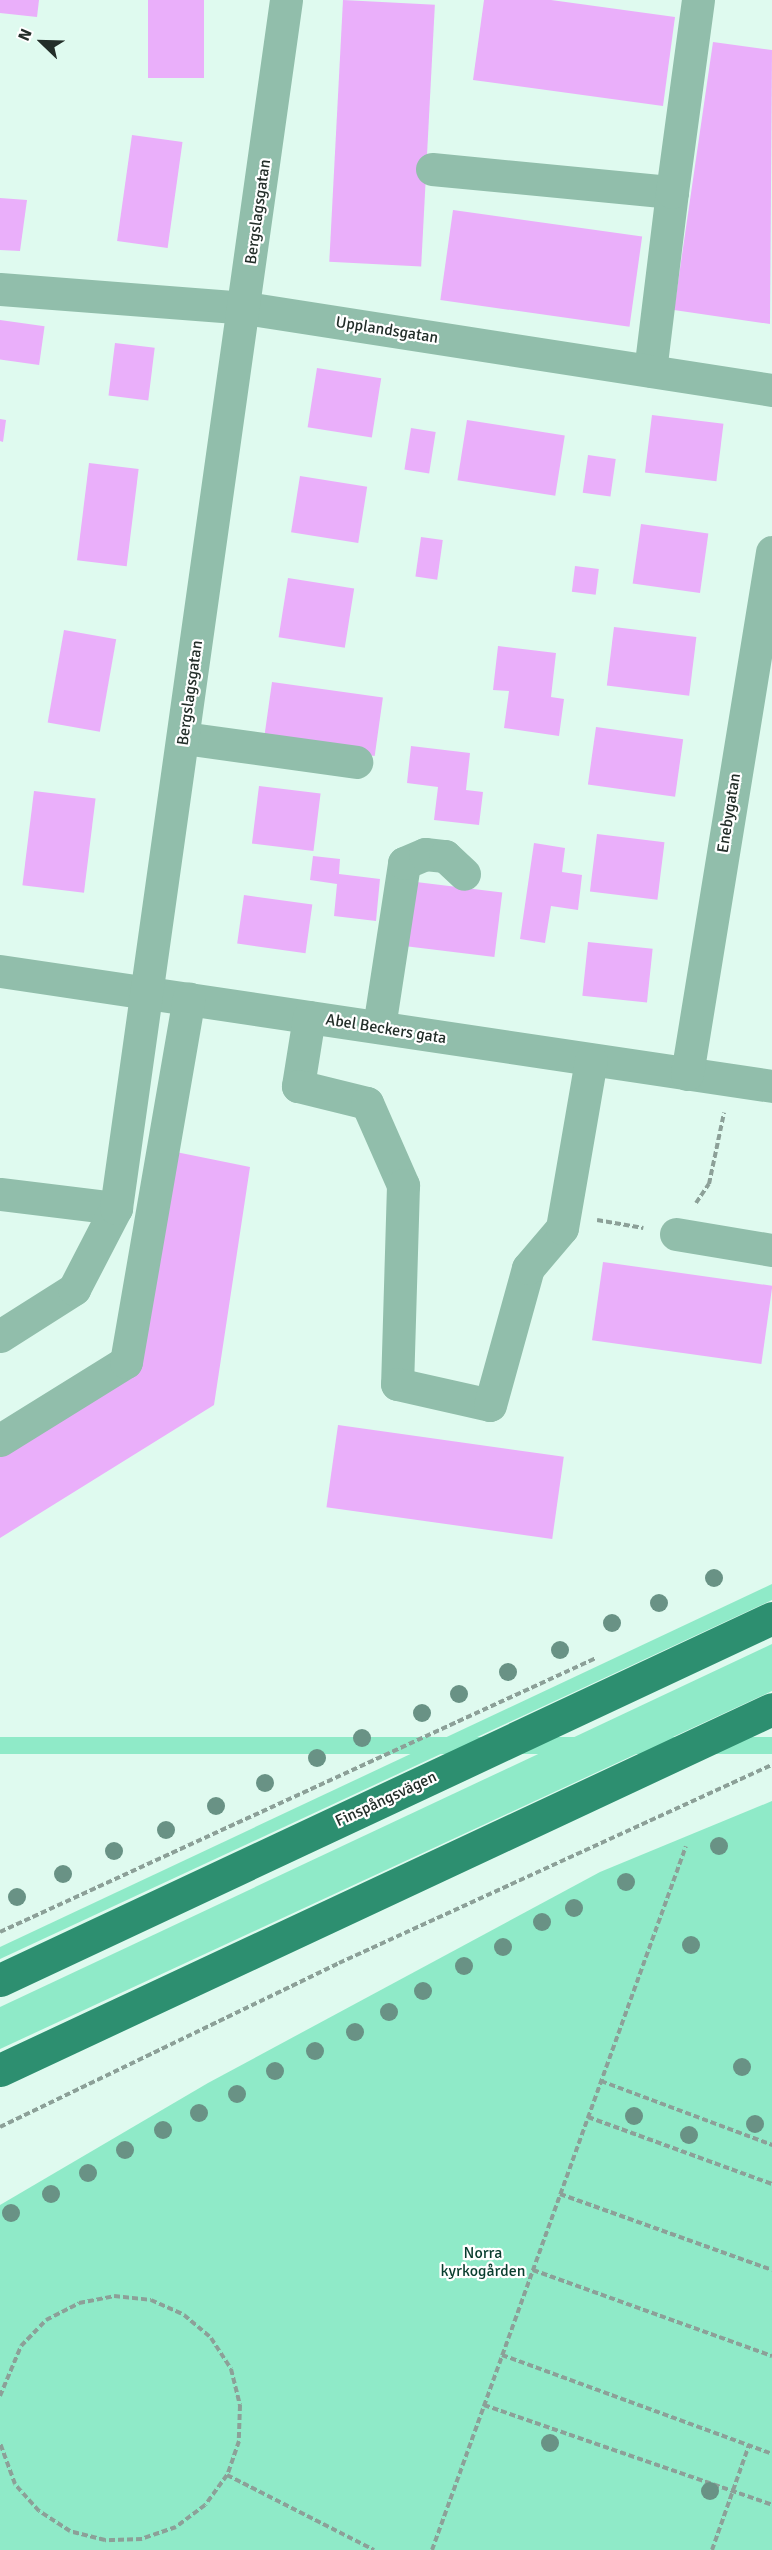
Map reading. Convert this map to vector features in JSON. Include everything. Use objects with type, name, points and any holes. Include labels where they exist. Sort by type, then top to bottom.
[{"type":"main road","name":"Finspångsvägen","points":[[0,1980],[772,1618]]},
{"type":"main road","points":[[0,2070],[772,1709]]},
{"type":"street","name":"Bergslagsgatan","points":[[0,1336],[74,1288],[116,1208],[245,308],[286,0]]},
{"type":"street","points":[[650,371],[698,0]]},
{"type":"street","points":[[432,170],[672,192]]},
{"type":"street","name":"Upplandsgatan","points":[[0,289],[245,308],[772,390]]},
{"type":"street","name":"Enebygatan","points":[[687,1074],[772,552]]},
{"type":"street","points":[[184,738],[356,762]]},
{"type":"street","points":[[379,1027],[404,863],[425,854],[445,856],[464,874]]},
{"type":"street","name":"Abel Beckers gata","points":[[0,971],[772,1086]]},
{"type":"street","points":[[0,1440],[126,1362],[189,998]]},
{"type":"street","points":[[309,1017],[298,1086],[367,1103],[403,1185],[398,1384],[490,1406],[528,1268],[562,1228],[591,1060]]},
{"type":"street","points":[[0,1194],[116,1208]]},
{"type":"street","points":[[675,1234],[772,1250]]},
{"type":"path","points":[[564,1214],[675,1234],[709,1184],[731,1081]]},
{"type":"path","points":[[0,1932],[601,1656]]},
{"type":"path","points":[[0,2127],[339,1963],[772,1765]]},
{"type":"path","points":[[432,2550],[686,1846]]},
{"type":"path","points":[[601,2081],[772,2145]]},
{"type":"path","points":[[588,2117],[772,2184]]},
{"type":"path","points":[[560,2194],[772,2270]]},
{"type":"path","points":[[533,2270],[772,2356]]},
{"type":"path","points":[[0,2396],[21,2346],[46,2320],[88,2301],[114,2296],[151,2300],[184,2315],[212,2338],[231,2369],[240,2405],[239,2441],[227,2475],[205,2505],[176,2527],[142,2538],[105,2540],[70,2531],[39,2511],[15,2484],[0,2443]]},
{"type":"path","points":[[502,2355],[772,2454]]},
{"type":"path","points":[[484,2405],[772,2505]]},
{"type":"path","points":[[712,2550],[749,2445]]},
{"type":"path","points":[[227,2475],[374,2550]]},
{"type":"green space","points":[[772,1584],[772,1600],[0,1959],[0,1947]]},
{"type":"green space","points":[[772,1644],[772,1691],[0,2049],[0,2007]]},
{"type":"green space","points":[[0,1737],[772,1737],[772,1754],[0,1754]]},
{"type":"green space","name":"Norra kyrkogården","points":[[772,1801],[772,2550],[0,2550],[0,2205],[208,2083],[600,1872]]},
{"type":"building","points":[[0,0],[39,0],[37,17],[0,13]]},
{"type":"building","points":[[148,0],[204,0],[204,78],[148,78]]},
{"type":"building","points":[[343,0],[435,5],[421,266],[329,262]]},
{"type":"building","points":[[484,0],[551,0],[675,17],[663,106],[473,80]]},
{"type":"building","points":[[713,42],[772,50],[770,324],[674,310]]},
{"type":"building","points":[[132,135],[183,142],[168,248],[117,241]]},
{"type":"building","points":[[0,198],[27,200],[20,251],[0,250]]},
{"type":"building","points":[[453,210],[642,237],[629,327],[440,300]]},
{"type":"building","points":[[0,320],[45,326],[39,365],[0,359]]},
{"type":"building","points":[[115,343],[155,348],[148,400],[109,396]]},
{"type":"building","points":[[317,368],[381,378],[372,437],[308,427]]},
{"type":"building","points":[[652,415],[723,424],[716,481],[645,473]]},
{"type":"building","points":[[0,419],[6,420],[3,442],[0,441]]},
{"type":"building","points":[[467,420],[565,435],[555,496],[457,480]]},
{"type":"building","points":[[411,428],[436,432],[429,473],[404,469]]},
{"type":"building","points":[[588,455],[616,459],[610,497],[583,493]]},
{"type":"building","points":[[89,463],[139,469],[127,566],[77,560]]},
{"type":"building","points":[[300,476],[367,487],[358,543],[291,532]]},
{"type":"building","points":[[641,524],[708,533],[700,593],[633,583]]},
{"type":"building","points":[[421,537],[443,540],[437,580],[415,577]]},
{"type":"building","points":[[575,566],[599,569],[596,595],[572,592]]},
{"type":"building","points":[[288,578],[354,588],[345,648],[279,637]]},
{"type":"building","points":[[614,627],[696,637],[689,696],[607,686]]},
{"type":"building","points":[[64,630],[116,639],[100,732],[48,723]]},
{"type":"building","points":[[498,646],[556,653],[551,697],[564,699],[559,736],[504,728],[509,691],[493,690]]},
{"type":"building","points":[[272,682],[383,698],[375,756],[264,740]]},
{"type":"building","points":[[596,727],[683,739],[675,797],[588,784]]},
{"type":"building","points":[[411,746],[470,753],[466,790],[483,792],[479,825],[434,820],[438,787],[407,783]]},
{"type":"building","points":[[259,786],[321,794],[313,851],[252,844]]},
{"type":"building","points":[[34,791],[96,799],[84,893],[22,885]]},
{"type":"building","points":[[597,834],[664,842],[657,900],[590,892]]},
{"type":"building","points":[[534,843],[565,848],[562,872],[582,875],[578,910],[551,906],[545,943],[520,939]]},
{"type":"building","points":[[313,856],[340,859],[339,874],[380,879],[376,921],[334,916],[337,884],[310,880]]},
{"type":"building","points":[[408,881],[502,893],[494,957],[400,946]]},
{"type":"building","points":[[244,895],[312,905],[306,953],[237,944]]},
{"type":"building","points":[[588,942],[653,949],[647,1002],[582,996]]},
{"type":"building","points":[[176,1152],[250,1167],[214,1405],[0,1538],[0,1451],[142,1365]]},
{"type":"building","points":[[603,1262],[772,1286],[761,1364],[592,1340]]},
{"type":"building","points":[[338,1425],[564,1457],[552,1539],[326,1507]]}]
